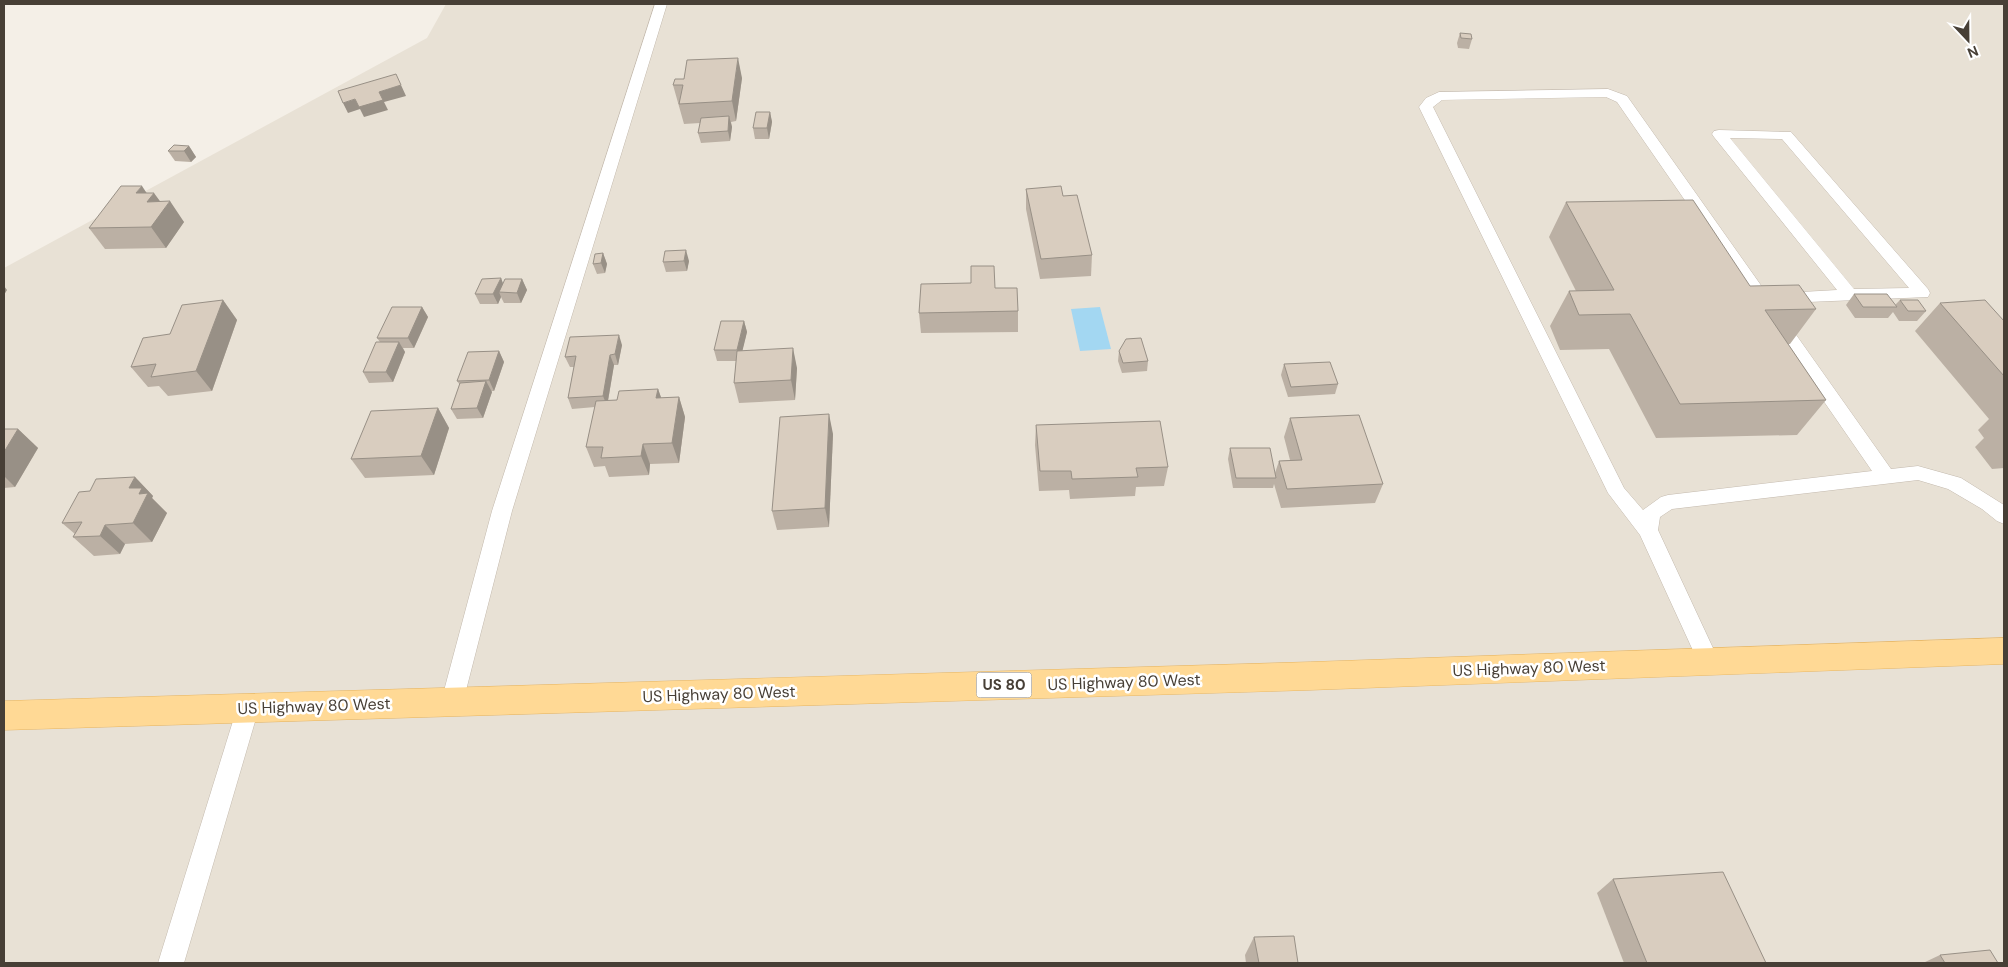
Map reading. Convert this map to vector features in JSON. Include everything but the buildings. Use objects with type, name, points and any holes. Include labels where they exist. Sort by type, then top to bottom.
[{"type":"main road","name":"US Highway 80 West","points":[[4,716],[1310,676],[2004,651]]},
{"type":"lane","points":[[452,702],[502,511],[661,4]]},
{"type":"lane","points":[[1708,661],[1648,530],[1617,493],[1426,107],[1431,101],[1445,95],[1608,93],[1622,99],[1886,476]]},
{"type":"lane","points":[[1763,300],[1922,293],[1786,135],[1720,134],[1850,295]]},
{"type":"lane","points":[[1648,530],[1651,513],[1668,502],[1918,473],[1954,483],[1989,504],[2004,516]]},
{"type":"lane","points":[[171,963],[248,708]]},
{"type":"shaded area","points":[[446,4],[2004,4],[2004,963],[4,963],[4,268],[427,38]]},
{"type":"water","points":[[1100,307],[1111,349],[1080,351],[1071,309]]}]
